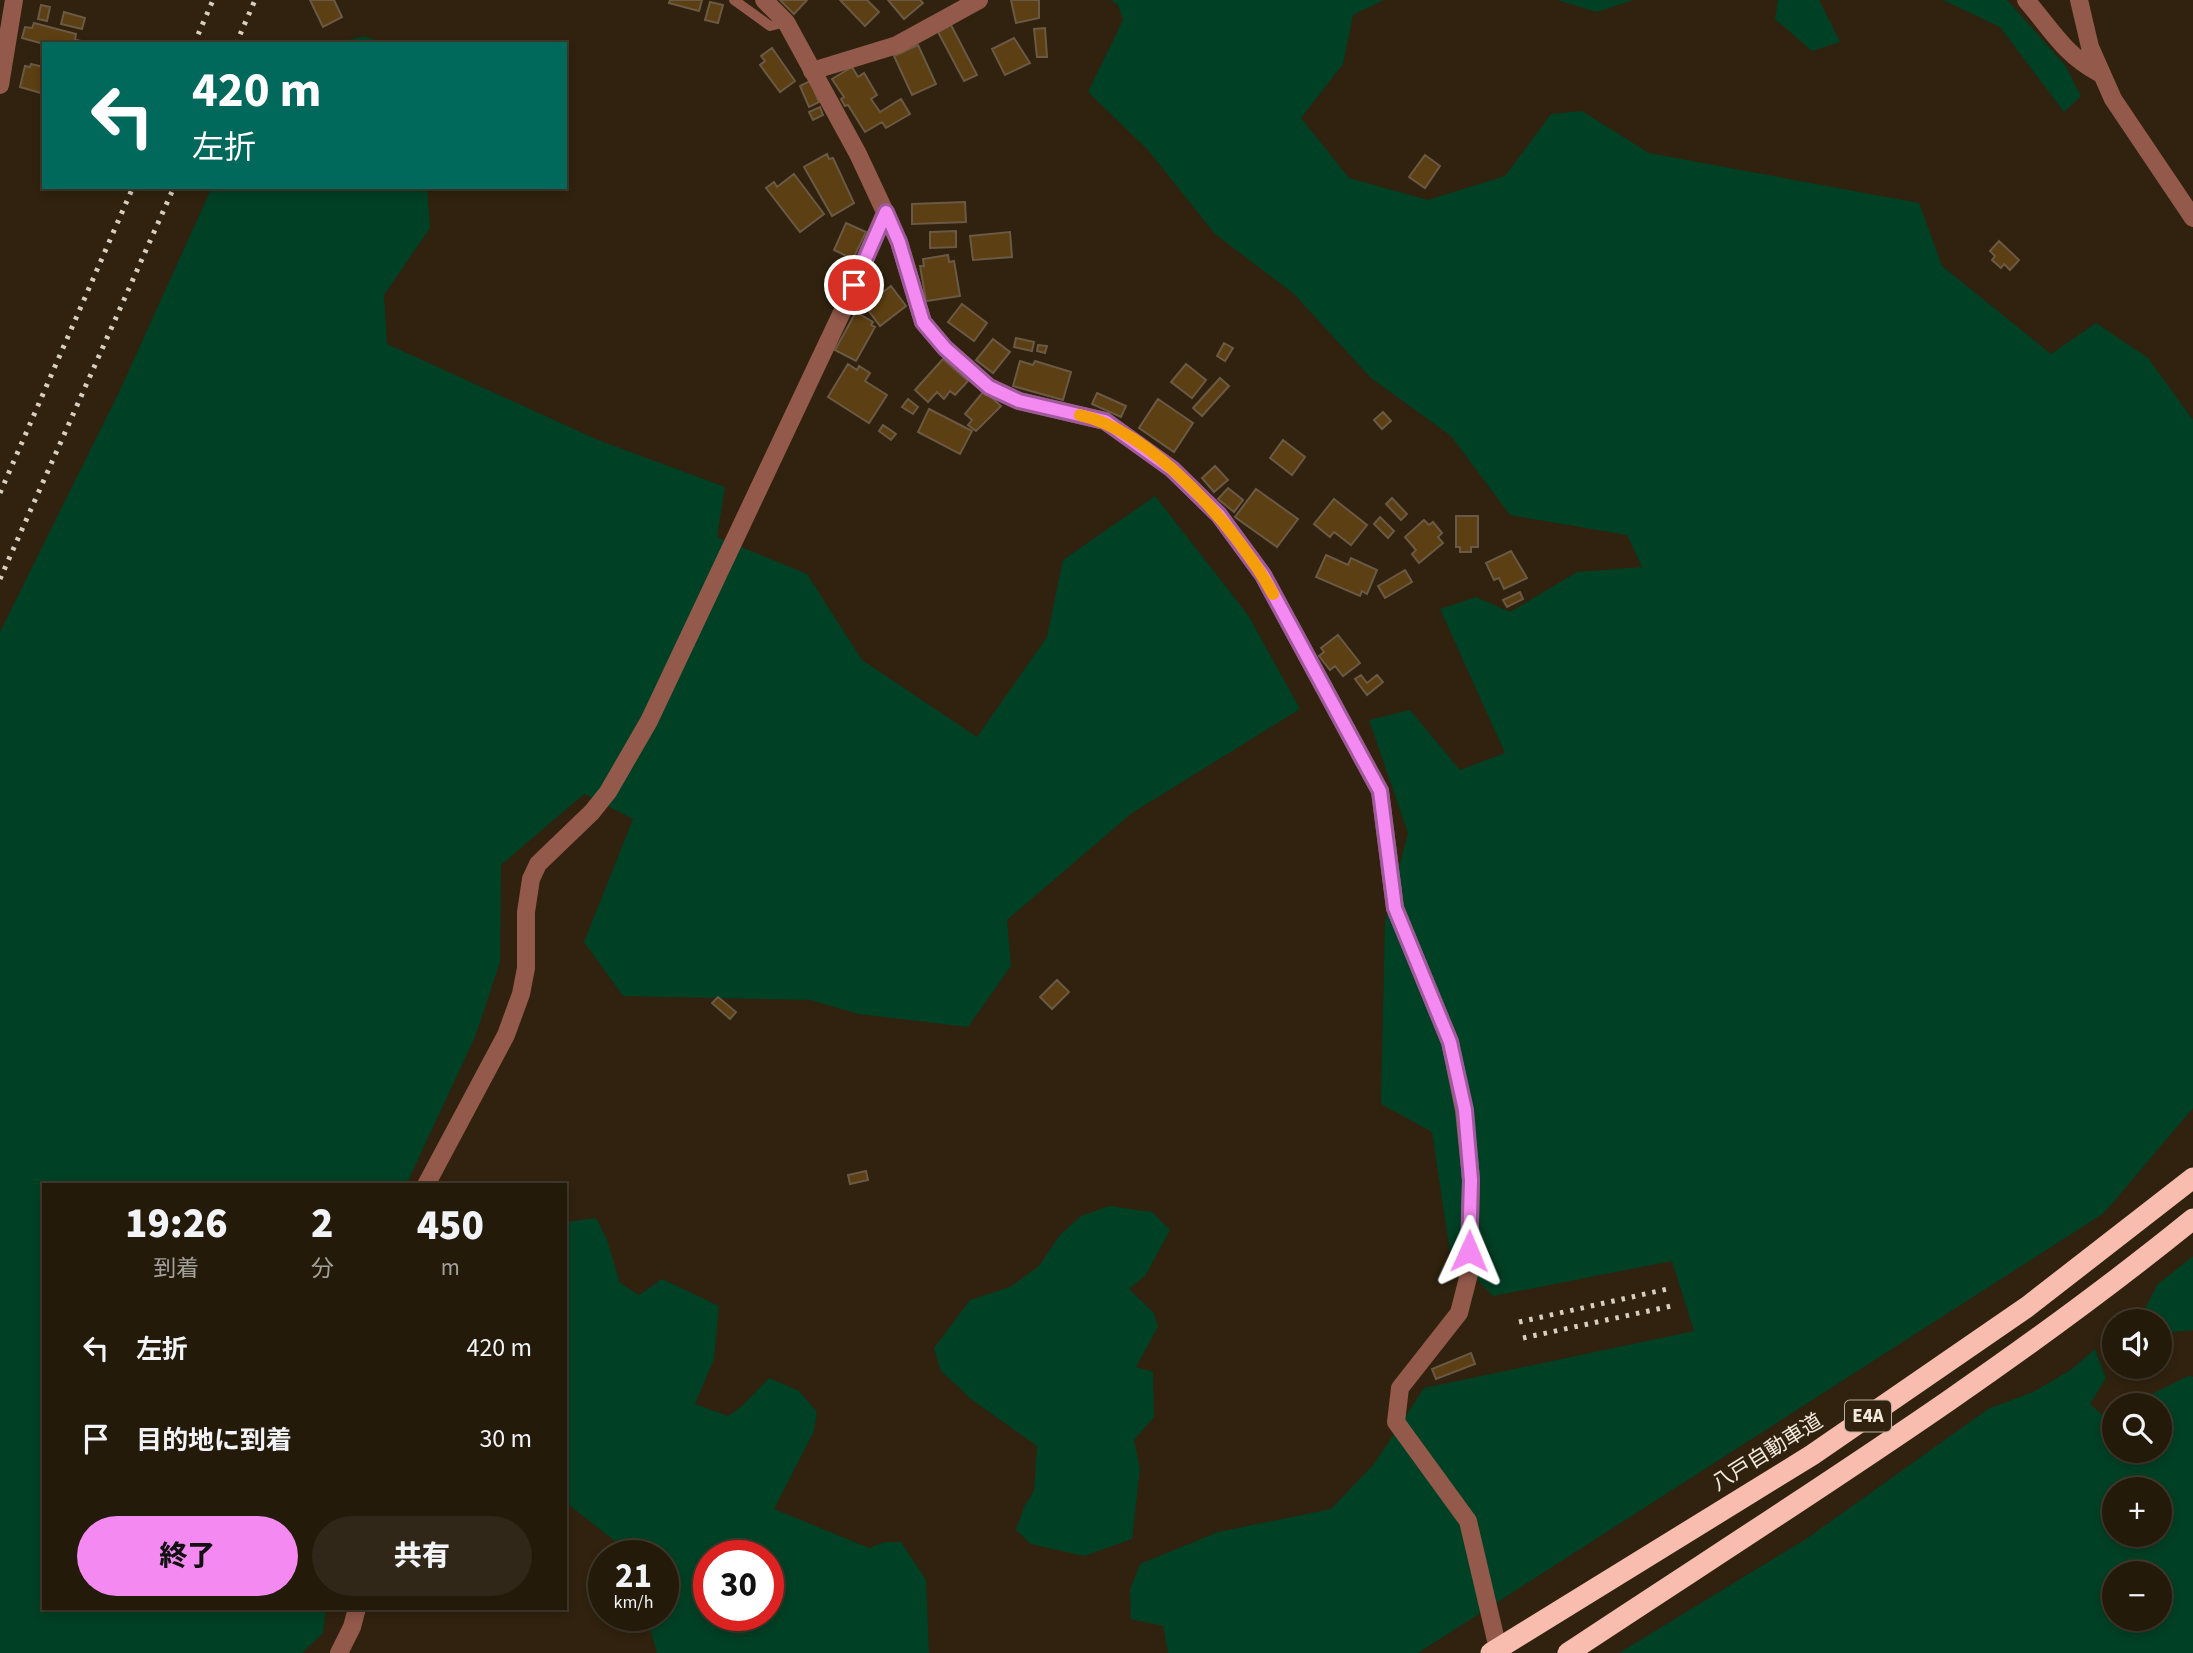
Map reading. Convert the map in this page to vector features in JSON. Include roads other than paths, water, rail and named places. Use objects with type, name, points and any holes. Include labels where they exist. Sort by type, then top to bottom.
[{"type":"highway","name":"八戸自動車道","points":[[1491,1653],[1824,1447],[2027,1307],[2193,1178]]},
{"type":"highway","name":"E4A","points":[[1568,1653],[1848,1469],[2046,1330],[2193,1219]]},
{"type":"street","points":[[0,85],[14,0]]},
{"type":"street","points":[[764,0],[786,22],[858,154],[899,242],[923,322],[945,348],[989,387],[1019,401],[1105,421],[1172,469],[1219,515],[1263,575],[1380,791],[1395,908],[1450,1042],[1465,1110],[1471,1180],[1469,1274],[1459,1312],[1400,1388],[1396,1422],[1468,1521],[1499,1653]]},
{"type":"street","points":[[812,71],[897,45],[979,0]]},
{"type":"street","points":[[2026,0],[2060,45],[2076,60],[2099,73]]},
{"type":"street","points":[[2079,0],[2099,73],[2113,99],[2193,218]]},
{"type":"street","points":[[427,1183],[506,1035],[521,994],[526,968],[526,912],[531,879],[538,864],[592,812],[608,792],[649,720],[843,310],[886,212]]},
{"type":"street","points":[[339,1653],[352,1627],[356,1610]]},
{"type":"lane","points":[[734,0],[770,26],[786,22]]},
{"type":"railway","points":[[195,42],[213,0]]},
{"type":"railway","points":[[237,42],[255,0]]},
{"type":"railway","points":[[0,493],[132,189]]},
{"type":"railway","points":[[0,579],[173,189]]},
{"type":"railway","points":[[1519,1322],[1672,1288]]},
{"type":"railway","points":[[1523,1338],[1676,1305]]}]
